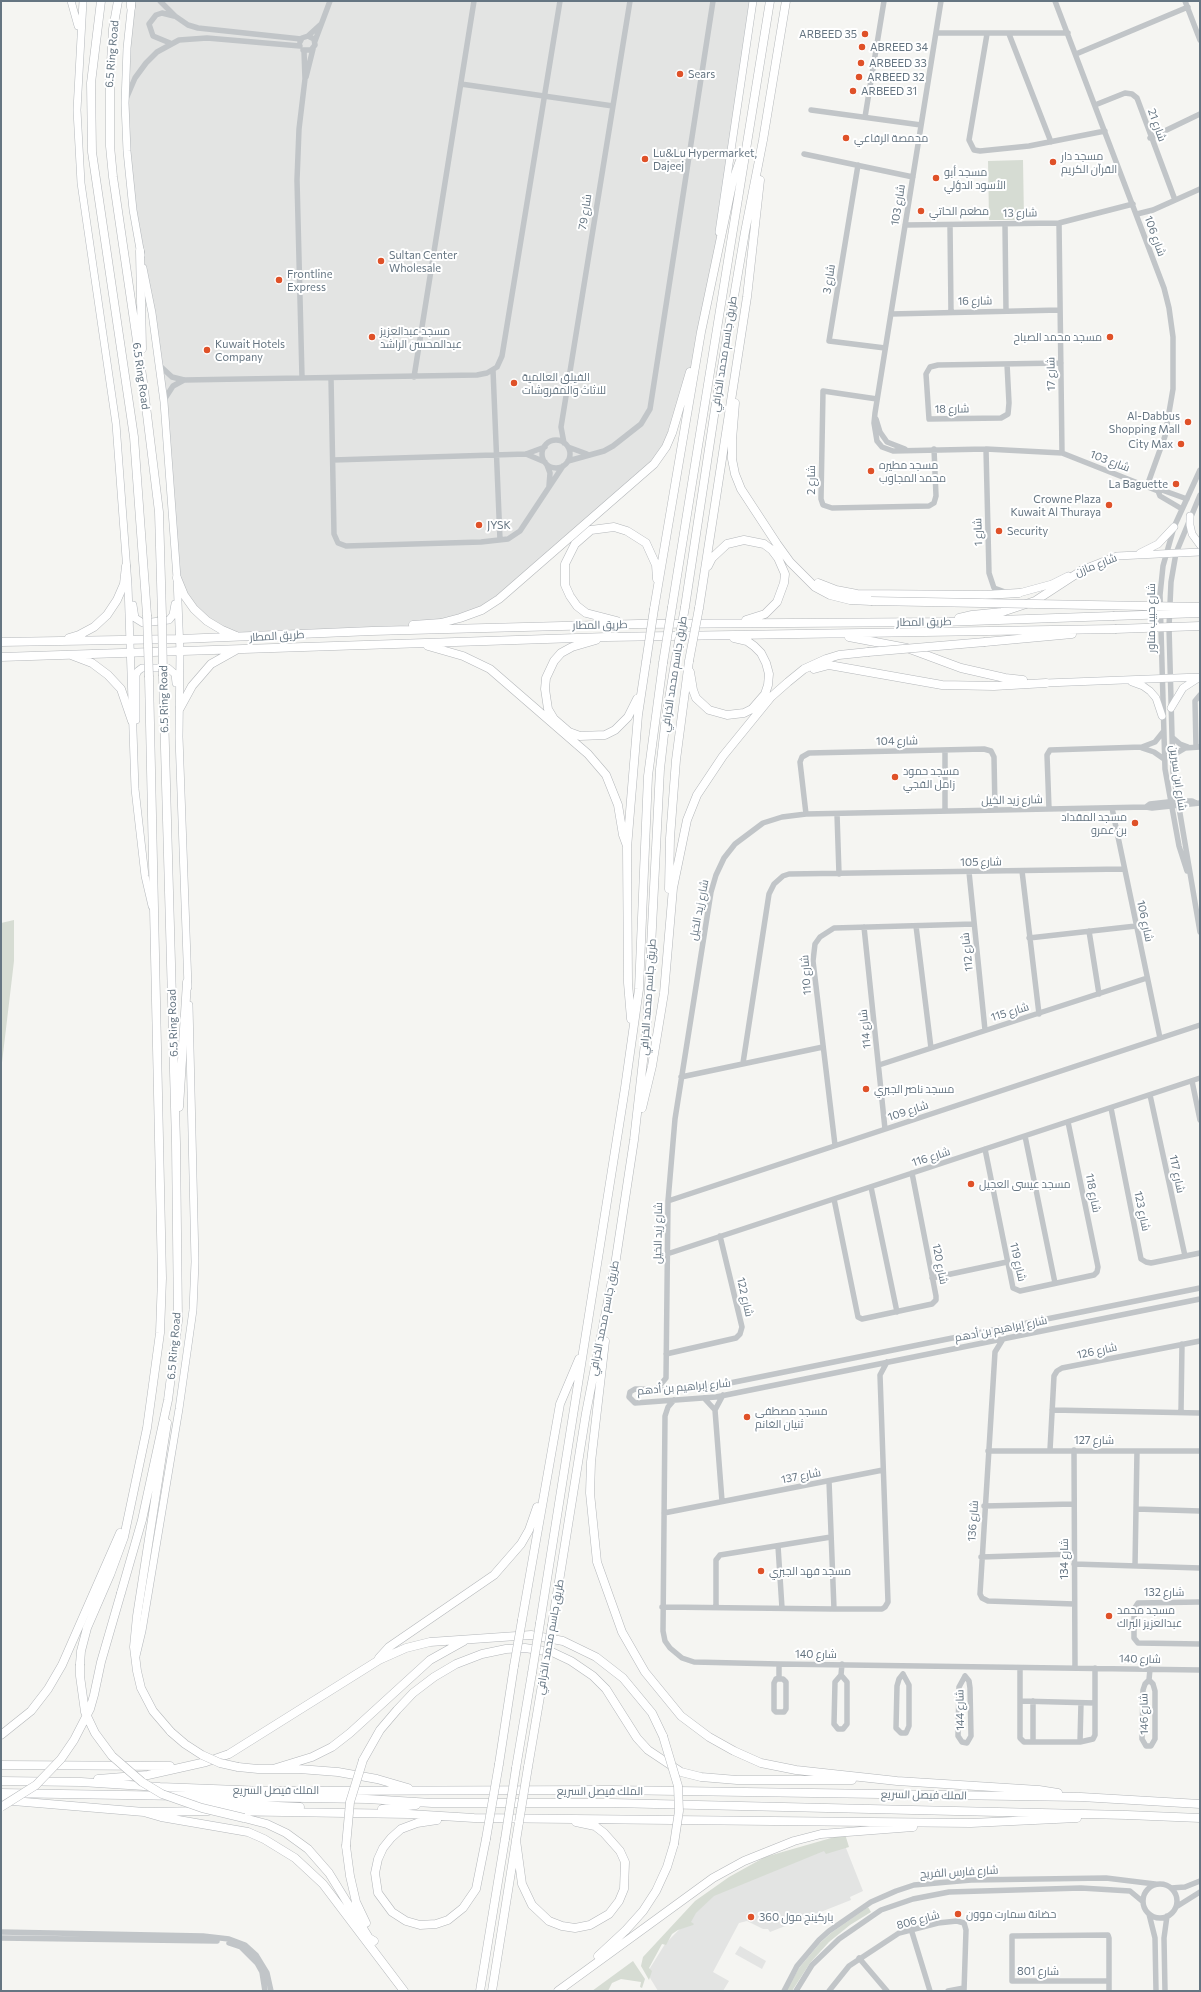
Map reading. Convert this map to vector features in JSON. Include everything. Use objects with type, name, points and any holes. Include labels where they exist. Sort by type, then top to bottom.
[{"type":"highway","name":"6.5 Ring Road","points":[[100,1],[91,83],[92,152],[134,437],[147,615],[162,1278],[160,1333],[152,1399],[142,1457],[129,1514]]},
{"type":"highway","name":"6.5 Ring Road","points":[[118,1],[113,29],[110,80],[110,146],[112,177],[143,382],[159,512],[176,1143],[178,1321],[168,1400]]},
{"type":"highway","name":"طريق جاسم محمد الخرافي","points":[[480,1991],[540,1623],[633,1033],[639,989],[648,776],[663,662],[770,1]]},
{"type":"highway","name":"طريق جاسم محمد الخرافي","points":[[492,1991],[586,1414],[615,1264],[634,1140],[648,1019],[660,769],[675,663],[744,232],[763,140],[787,1]]},
{"type":"highway","points":[[633,1033],[628,983],[628,848],[638,715],[654,609],[701,332],[733,180],[749,134]]},
{"type":"highway","points":[[668,944],[670,838],[679,737],[689,662],[706,570],[737,368],[754,235],[763,140]]},
{"type":"highway","points":[[140,251],[143,382]]},
{"type":"highway","points":[[372,631],[441,623],[482,610],[499,599],[528,576],[654,464],[666,447],[672,433],[701,332]]},
{"type":"highway","points":[[737,368],[732,460],[741,489],[790,562],[810,583],[830,595],[850,600],[871,601],[1004,602],[1200,607]]},
{"type":"highway","points":[[638,624],[598,618],[576,606],[565,585],[564,575],[564,564],[575,544],[591,530],[614,527],[638,536],[646,544],[656,565],[657,597]]},
{"type":"highway","points":[[706,570],[717,553],[726,544],[735,541],[755,541],[764,544],[772,550],[778,558],[785,574],[784,584],[778,602],[765,614],[735,623]]},
{"type":"highway","points":[[790,562],[824,586],[848,593],[985,595],[1020,593]]},
{"type":"highway","points":[[59,641],[79,636],[94,627],[107,615],[120,595],[124,584],[126,566]]},
{"type":"highway","points":[[942,622],[972,615],[1002,612],[1019,607],[1040,598],[1084,569]]},
{"type":"highway","points":[[177,578],[184,594],[194,609],[222,630],[241,637]]},
{"type":"highway","name":"طريق المطار","points":[[1,642],[180,639],[372,631],[638,624],[942,622],[1200,613]]},
{"type":"highway","name":"طريق المطار","points":[[1,657],[67,653],[180,651],[607,637],[1115,629],[1200,626]]},
{"type":"highway","points":[[634,1140],[652,1066],[658,1033],[673,888],[687,820],[697,795],[723,756],[772,698],[804,669],[839,655],[1115,629]]},
{"type":"highway","points":[[823,634],[907,648],[976,672],[1005,678],[1046,683]]},
{"type":"highway","points":[[689,662],[693,690],[702,705],[709,710],[718,714],[736,715],[752,709],[760,701],[765,694],[769,674],[761,653],[747,641],[713,635]]},
{"type":"highway","points":[[607,637],[572,647],[561,653],[554,661],[546,678],[545,689],[548,709],[554,719],[569,732],[580,736],[605,735],[615,730],[628,717],[642,687]]},
{"type":"highway","points":[[419,643],[463,656],[490,669],[588,754],[606,775],[618,805],[623,835],[628,848]]},
{"type":"highway","points":[[180,708],[192,686],[211,664],[238,649]]},
{"type":"highway","points":[[67,653],[92,663],[108,675],[121,689],[129,708],[132,721]]},
{"type":"highway","points":[[788,682],[818,667],[829,665],[942,685],[994,686],[1046,683]]},
{"type":"highway","points":[[176,1143],[187,982]]},
{"type":"highway","points":[[615,1264],[591,1462],[590,1493],[597,1562],[613,1610],[631,1648],[645,1672],[681,1716],[709,1737],[734,1751],[761,1762],[796,1770],[897,1781],[1039,1790],[1081,1798]]},
{"type":"highway","points":[[460,1817],[422,1822],[405,1827],[394,1835],[383,1848],[375,1873],[376,1886],[382,1899],[396,1916],[413,1923],[426,1925],[443,1922],[458,1913],[469,1901],[476,1889],[499,1764],[514,1666],[560,1404],[584,1347]]},
{"type":"highway","points":[[168,1400],[166,1436],[135,1627],[135,1660],[141,1688],[147,1702],[160,1721],[170,1732],[202,1755],[220,1762],[238,1767],[299,1769],[351,1774],[386,1781],[412,1790]]},
{"type":"highway","points":[[1,1807],[36,1785],[61,1758],[74,1740],[90,1709],[101,1662],[142,1520],[168,1400]]},
{"type":"highway","points":[[379,1660],[388,1647],[486,1582],[502,1567],[516,1550],[529,1530],[545,1485]]},
{"type":"highway","points":[[129,1514],[124,1537],[110,1575],[87,1628],[81,1650],[80,1676],[85,1712],[89,1722],[102,1744],[112,1756],[129,1772],[162,1794],[202,1808],[267,1824],[286,1833],[308,1850],[329,1873],[348,1902],[368,1938],[374,1941]]},
{"type":"highway","points":[[1,1735],[31,1711],[48,1689],[62,1665],[129,1514]]},
{"type":"highway","points":[[81,1782],[110,1777],[148,1775],[206,1762],[229,1754],[379,1660],[406,1648],[430,1642],[531,1635],[563,1641],[596,1657],[623,1678],[637,1694],[652,1713],[663,1736],[678,1786],[678,1811],[674,1844],[668,1868],[656,1891],[643,1911],[626,1930],[572,1980]]},
{"type":"highway","points":[[272,1769],[312,1757],[332,1746],[350,1733],[430,1660],[467,1640]]},
{"type":"highway","points":[[405,1991],[374,1941],[356,1902],[350,1876],[346,1846],[350,1802],[363,1760],[380,1730],[414,1693],[434,1677],[456,1664],[482,1654],[506,1649],[525,1648],[552,1652],[571,1661],[593,1676],[606,1689],[637,1738],[648,1750],[681,1772],[701,1777],[737,1780],[897,1781]]},
{"type":"highway","points":[[1,1765],[183,1766]]},
{"type":"highway","name":"الملك فيصل السريع","points":[[1,1780],[81,1782],[265,1791],[611,1790],[1081,1798],[1200,1804]]},
{"type":"highway","name":"الملك فيصل السريع","points":[[1,1794],[359,1799],[432,1803],[612,1803],[1200,1818]]},
{"type":"highway","points":[[1,1800],[144,1812],[191,1810],[409,1814],[460,1817],[971,1823],[1040,1821],[1128,1815]]},
{"type":"highway","points":[[186,1802],[376,1809],[400,1808],[432,1803]]},
{"type":"highway","points":[[144,1812],[161,1817],[248,1832],[264,1839],[295,1858],[323,1884],[405,1991]]},
{"type":"highway","points":[[516,1840],[522,1884],[532,1905],[539,1914],[549,1921],[562,1926],[575,1928],[590,1925],[609,1914],[619,1901],[624,1889],[625,1862],[620,1851],[614,1842],[595,1826],[581,1822],[547,1818]]},
{"type":"highway","points":[[558,1991],[713,1878],[744,1861],[769,1850],[794,1841],[828,1834],[971,1823]]},
{"type":"main road","points":[[71,1],[80,36]]},
{"type":"main road","points":[[83,1],[80,36],[77,125],[81,183],[116,424],[125,545],[132,721],[139,833],[145,876],[154,914]]},
{"type":"main road","points":[[713,274],[753,1]]},
{"type":"main road","points":[[131,3],[126,61],[125,103],[127,151],[132,203],[164,402],[180,639],[179,737]]},
{"type":"main road","points":[[1190,516],[1192,534],[1200,545]]},
{"type":"main road","points":[[1137,555],[1158,544],[1174,527]]},
{"type":"main road","points":[[125,545],[130,563],[133,614],[137,620],[143,623],[166,622],[173,615],[175,548]]},
{"type":"main road","name":"شارع مازن","points":[[1020,593],[1052,584],[1117,556],[1200,552]]},
{"type":"main road","points":[[133,734],[136,722],[136,673],[142,668],[168,668],[172,670],[176,677],[179,737],[187,982],[194,1230],[192,1310],[180,1402],[144,1623],[135,1660]]},
{"type":"main road","points":[[1046,683],[1200,677]]},
{"type":"main road","points":[[1171,708],[1183,688],[1200,677]]},
{"type":"main road","points":[[1122,681],[1132,682],[1150,691],[1160,706],[1162,716]]},
{"type":"street","points":[[160,1],[174,16],[188,25],[198,28],[301,39],[308,36],[320,25]]},
{"type":"street","points":[[302,377],[297,180],[299,129],[305,79],[320,25],[330,1]]},
{"type":"street","points":[[414,377],[474,1]]},
{"type":"street","points":[[159,365],[172,377],[184,380],[477,375],[493,370],[497,367],[502,356],[560,1]]},
{"type":"street","name":"شارع 79","points":[[566,445],[561,427],[630,1]]},
{"type":"street","points":[[331,378],[334,534],[338,543],[346,546],[500,540],[514,536],[520,530],[549,486],[568,461],[599,452],[613,446],[641,424],[650,409],[713,1]]},
{"type":"street","points":[[865,117],[884,1]]},
{"type":"street","name":"شارع 103","points":[[941,1],[877,399],[874,434],[877,441],[882,447],[893,451],[986,449],[1062,453],[1158,491],[1162,490],[1187,499]]},
{"type":"street","name":"شارع 106","points":[[1055,1],[1164,288],[1173,337],[1173,388],[1170,415],[1165,436],[1147,486]]},
{"type":"street","points":[[1185,1],[1200,40]]},
{"type":"street","points":[[1076,54],[1188,7]]},
{"type":"street","points":[[170,44],[153,36],[149,24],[156,15],[162,13],[174,16]]},
{"type":"street","points":[[936,33],[1068,33]]},
{"type":"street","points":[[987,34],[969,140],[974,150],[980,151],[1051,142],[1105,131]]},
{"type":"street","points":[[1009,34],[1051,142]]},
{"type":"street","points":[[308,36],[315,41]]},
{"type":"street","points":[[125,103],[135,78],[146,63],[170,44],[190,38],[207,38],[300,46],[304,51],[305,79]]},
{"type":"street","points":[[300,46],[301,39]]},
{"type":"street","points":[[304,51],[313,49]]},
{"type":"street","points":[[461,84],[613,106]]},
{"type":"street","name":"شارع 21","points":[[1095,105],[1125,94],[1132,94],[1137,98],[1150,138],[1175,200]]},
{"type":"street","points":[[811,110],[921,125]]},
{"type":"street","points":[[1150,138],[1200,114]]},
{"type":"street","points":[[804,154],[913,177]]},
{"type":"street","name":"شارع 3","points":[[858,166],[829,341],[885,348]]},
{"type":"street","points":[[1136,214],[1153,210],[1200,190]]},
{"type":"street","name":"شارع 13","points":[[905,225],[1059,222],[1133,204]]},
{"type":"street","name":"شارع 17","points":[[1059,222],[1062,453]]},
{"type":"street","points":[[1005,224],[1006,311]]},
{"type":"street","points":[[950,225],[950,312]]},
{"type":"street","name":"شارع 16","points":[[891,314],[1060,310]]},
{"type":"street","name":"شارع 18","points":[[1007,364],[1009,403],[1008,414],[1001,418],[929,419],[926,374],[930,366],[938,365],[1061,363]]},
{"type":"street","points":[[493,370],[500,540]]},
{"type":"street","points":[[164,402],[165,396],[173,386],[184,380]]},
{"type":"street","name":"شارع 2","points":[[877,399],[823,391],[821,499],[823,505],[832,508],[929,506],[934,503],[936,496],[934,449]]},
{"type":"street","name":"شارع 79","points":[[550,442],[561,427]]},
{"type":"street","points":[[333,460],[526,454],[545,447],[550,442],[557,440],[589,454]]},
{"type":"street","points":[[566,445],[570,456],[568,461]]},
{"type":"street","points":[[545,447],[542,456],[546,463],[550,478],[549,486]]},
{"type":"street","name":"شارع 1","points":[[986,449],[989,568],[991,584],[994,588],[1000,591],[1020,593]]},
{"type":"street","points":[[526,454],[556,468],[563,466]]},
{"type":"street","name":"شارع حبيب مناور","points":[[1161,678],[1160,595],[1166,553],[1174,527],[1200,470]]},
{"type":"street","name":"شارع 103","points":[[1158,491],[1160,496],[1182,509]]},
{"type":"street","name":"شارع حبيب مناور","points":[[1171,678],[1170,598],[1176,553],[1190,516],[1200,495]]},
{"type":"street","name":"شارع ابن سيرين","points":[[1161,678],[1164,759],[1181,854],[1190,879]]},
{"type":"street","name":"شارع ابن سيرين","points":[[1171,678],[1173,772],[1200,932]]},
{"type":"street","points":[[1173,755],[1181,749],[1198,747],[1195,701],[1200,695]]},
{"type":"street","points":[[1049,809],[1047,755],[1050,750],[1144,747],[1155,742],[1163,732]]},
{"type":"street","points":[[1173,738],[1180,744],[1188,747]]},
{"type":"street","points":[[1144,747],[1164,759]]},
{"type":"street","name":"شارع 104","points":[[806,814],[800,762],[802,757],[808,753],[984,749],[992,753],[994,757],[995,810]]},
{"type":"street","points":[[945,750],[945,812]]},
{"type":"street","name":"شارع زيد الخيل","points":[[666,1378],[668,1201],[675,1119],[707,917],[716,875],[724,858],[735,844],[763,824],[782,817],[806,814],[1152,808],[1171,804],[1198,803]]},
{"type":"street","name":"شارع 106","points":[[1112,808],[1160,1038]]},
{"type":"street","points":[[836,814],[839,874]]},
{"type":"street","name":"شارع 105","points":[[744,1063],[769,894],[774,884],[783,876],[789,874],[1124,869]]},
{"type":"street","points":[[1022,871],[1038,1014]]},
{"type":"street","name":"شارع 112","points":[[969,872],[985,1030]]},
{"type":"street","name":"شارع 110","points":[[835,1145],[813,961],[815,944],[826,932],[834,928],[974,924]]},
{"type":"street","points":[[916,926],[931,1048]]},
{"type":"street","points":[[1030,938],[1136,926]]},
{"type":"street","name":"شارع 114","points":[[864,927],[885,1129]]},
{"type":"street","points":[[1089,931],[1099,994]]},
{"type":"street","name":"شارع 115","points":[[879,1065],[1147,978]]},
{"type":"street","name":"شارع 109","points":[[668,1201],[1200,1025]]},
{"type":"street","points":[[681,1077],[823,1047]]},
{"type":"street","name":"شارع 116","points":[[667,1254],[1200,1078]]},
{"type":"street","points":[[1192,1081],[1200,1120]]},
{"type":"street","name":"شارع 117","points":[[1150,1095],[1185,1256]]},
{"type":"street","name":"شارع 123","points":[[1111,1108],[1141,1259],[1152,1263],[1200,1253]]},
{"type":"street","name":"شارع 118","points":[[1068,1122],[1098,1267]]},
{"type":"street","points":[[1025,1136],[1055,1283]]},
{"type":"street","name":"شارع 119","points":[[985,1149],[1011,1285],[1016,1290],[1055,1283],[1094,1274],[1097,1272],[1098,1267]]},
{"type":"street","name":"شارع 120","points":[[834,1199],[856,1315],[862,1319],[935,1302],[936,1296],[912,1174]]},
{"type":"street","points":[[871,1187],[897,1312]]},
{"type":"street","name":"شارع 122","points":[[666,1354],[736,1338],[740,1334],[742,1327],[720,1236]]},
{"type":"street","points":[[932,1278],[1007,1262]]},
{"type":"street","name":"شارع إبراهيم بن أدهم","points":[[1200,1288],[715,1386],[674,1390],[635,1389],[629,1395],[630,1400],[635,1403],[704,1398],[723,1395],[1200,1299]]},
{"type":"street","points":[[1140,1300],[1139,1307],[1143,1311]]},
{"type":"street","points":[[1125,1303],[1130,1307],[1127,1314]]},
{"type":"street","points":[[995,1352],[1004,1339]]},
{"type":"street","name":"شارع 126","points":[[1050,1450],[1054,1376],[1059,1369],[1200,1341]]},
{"type":"street","points":[[987,1342],[992,1345],[995,1352]]},
{"type":"street","points":[[1181,1412],[1182,1344]]},
{"type":"street","name":"شارع 136","points":[[995,1352],[979,1592],[984,1600],[1074,1604]]},
{"type":"street","points":[[662,1607],[882,1609],[886,1607],[888,1602],[880,1375],[887,1362]]},
{"type":"street","points":[[871,1365],[880,1375]]},
{"type":"street","points":[[656,1390],[666,1378],[674,1390]]},
{"type":"street","points":[[722,1501],[715,1410],[723,1395]]},
{"type":"street","points":[[704,1398],[715,1410]]},
{"type":"street","name":"شارع 140","points":[[674,1400],[668,1406],[665,1416],[662,1607],[665,1641],[672,1651],[682,1658],[694,1662],[779,1664],[1020,1668],[1150,1668],[1200,1670]]},
{"type":"street","points":[[656,1401],[663,1409],[665,1416]]},
{"type":"street","points":[[1052,1410],[1200,1412]]},
{"type":"street","name":"شارع 134","points":[[1074,1450],[1075,1668]]},
{"type":"street","name":"شارع 127","points":[[988,1451],[1200,1451]]},
{"type":"street","points":[[1135,1566],[1137,1451]]},
{"type":"street","name":"شارع 137","points":[[664,1513],[883,1470]]},
{"type":"street","points":[[829,1481],[834,1609]]},
{"type":"street","points":[[984,1506],[1074,1504]]},
{"type":"street","points":[[1136,1509],[1200,1511]]},
{"type":"street","points":[[716,1607],[716,1562],[719,1556],[831,1538]]},
{"type":"street","points":[[778,1546],[782,1608]]},
{"type":"street","points":[[981,1557],[1074,1554]]},
{"type":"street","points":[[1074,1564],[1200,1568]]},
{"type":"street","name":"شارع 132","points":[[1200,1602],[1138,1603],[1134,1609],[1135,1642],[1200,1644]]},
{"type":"street","points":[[779,1664],[779,1679]]},
{"type":"street","points":[[841,1675],[847,1682],[847,1724],[843,1729],[838,1729],[834,1724],[835,1682],[841,1675],[842,1664]]},
{"type":"street","points":[[903,1665],[903,1674],[909,1685],[909,1726],[906,1733],[900,1733],[896,1728],[897,1686],[899,1679],[903,1674]]},
{"type":"street","name":"شارع 144","points":[[965,1667],[965,1676],[959,1687],[958,1736],[962,1742],[967,1743],[970,1736],[970,1688],[969,1681],[965,1676]]},
{"type":"street","points":[[1020,1668],[1020,1738],[1024,1742],[1090,1741],[1095,1734],[1095,1668]]},
{"type":"street","name":"شارع 146","points":[[1149,1680],[1153,1684],[1155,1691],[1155,1738],[1151,1746],[1146,1746],[1142,1740],[1143,1690],[1145,1684],[1149,1680],[1150,1668]]},
{"type":"street","points":[[779,1679],[783,1679],[786,1682],[786,1709],[784,1712],[776,1712],[774,1710],[774,1683],[779,1679]]},
{"type":"street","points":[[1020,1701],[1095,1703]]},
{"type":"street","points":[[1033,1701],[1033,1742]]},
{"type":"street","points":[[1080,1742],[1081,1703]]},
{"type":"street","name":"شارع فارس الفريح","points":[[784,1991],[797,1966],[819,1940],[829,1931],[871,1902],[914,1885],[971,1880],[1106,1878],[1154,1884]]},
{"type":"street","points":[[1156,1991],[1155,1938],[1148,1914],[1142,1901],[1146,1890],[1154,1884],[1160,1884],[1171,1888],[1185,1887],[1200,1881]]},
{"type":"street","name":"شارع فارس الفريح","points":[[796,1991],[812,1965],[839,1939],[882,1910],[913,1898],[949,1892],[1081,1888],[1130,1891],[1142,1901]]},
{"type":"street","points":[[1171,1888],[1176,1897],[1176,1907]]},
{"type":"street","points":[[1148,1914],[1158,1918],[1167,1916],[1176,1907],[1200,1892]]},
{"type":"street","points":[[1165,1991],[1164,1938],[1167,1916]]},
{"type":"street","name":"شارع 806","points":[[829,1991],[842,1973],[859,1958],[899,1933],[938,1923],[957,1921],[964,1923],[966,1930],[964,1989]]},
{"type":"street","points":[[911,1929],[930,1991]]},
{"type":"street","points":[[1,1932],[203,1936],[228,1939],[245,1945],[256,1955],[267,1973],[271,1991]]},
{"type":"street","name":"شارع 801","points":[[1109,1981],[1012,1981],[1012,1936],[1106,1934],[1109,1938],[1109,1981],[1109,1991]]},
{"type":"street","points":[[1,1938],[226,1942],[241,1947],[257,1963],[262,1972],[265,1991]]},
{"type":"street","points":[[859,1958],[887,1991]]},
{"type":"street","points":[[948,1991],[964,1989]]},
{"type":"shaded area","points":[[132,1],[753,1],[713,275],[701,332],[678,415],[659,458],[482,610],[418,625],[241,637],[194,609],[177,578],[173,515],[152,313],[127,151]]},
{"type":"shaded area","points":[[1023,160],[1024,220],[989,220],[988,161]]},
{"type":"shaded area","points":[[14,920],[14,961],[1,1071],[1,923]]},
{"type":"shaded area","points":[[845,1834],[849,1847],[826,1854],[824,1851],[714,1896],[696,1913],[691,1922],[694,1924],[693,1925],[678,1930],[672,1934],[666,1945],[662,1944],[649,1968],[652,1971],[649,1980],[641,1966],[643,1957],[695,1901],[729,1877],[765,1857]]},
{"type":"shaded area","name":"باركينج مول 360","points":[[844,1843],[863,1891],[850,1897],[851,1900],[770,1932],[768,1929],[763,1929],[747,1921],[739,1923],[713,1972],[729,1981],[723,1991],[658,1991],[647,1973],[665,1944],[714,1894],[773,1869]]},
{"type":"shaded area","points":[[868,1907],[871,1912],[850,1925],[829,1942],[810,1963],[792,1991],[786,1991],[799,1968],[820,1943],[831,1933]]},
{"type":"shaded area","points":[[740,1946],[766,1961],[762,1969],[735,1954]]},
{"type":"shaded area","points":[[633,1961],[645,1979],[642,1988],[640,1987],[641,1982],[621,1979],[612,1983],[608,1991],[592,1991]]},
{"type":"place","name":"ARBEED 35","points":[[865,34]]},
{"type":"place","name":"ABREED 34","points":[[862,47]]},
{"type":"place","name":"ARBEED 33","points":[[861,63]]},
{"type":"place","name":"Sears","points":[[680,74]]},
{"type":"place","name":"ARBEED 32","points":[[859,77]]},
{"type":"place","name":"ARBEED 31","points":[[853,91]]},
{"type":"place","name":"محمصة الرفاعي","points":[[846,138]]},
{"type":"place","name":"Lu&Lu Hypermarket, Dajeej","points":[[645,159]]},
{"type":"place","name":"مسجد دار القرآن الكريم","points":[[1053,162]]},
{"type":"place","name":"مسجد أبو الأسود الدؤلي","points":[[936,178]]},
{"type":"place","name":"مطعم الحاتي","points":[[921,211]]},
{"type":"place","name":"Sultan Center Wholesale","points":[[381,261]]},
{"type":"place","name":"Frontline Express","points":[[279,280]]},
{"type":"place","name":"مسجد عبدالعزيز عبدالمحسن الراشد","points":[[372,337]]},
{"type":"place","name":"مسجد محمد الصباح","points":[[1110,337]]},
{"type":"place","name":"Kuwait Hotels Company","points":[[207,350]]},
{"type":"place","name":"الفيلق العالمية للاثاث والمفروشات","points":[[514,383]]},
{"type":"place","name":"Al-Dabbus Shopping Mall","points":[[1188,422]]},
{"type":"place","name":"City Max","points":[[1181,444]]},
{"type":"place","name":"مسجد مطيره محمد المجاوب","points":[[871,471]]},
{"type":"place","name":"La Baguette","points":[[1176,484]]},
{"type":"place","name":"Crowne Plaza Kuwait Al Thuraya","points":[[1109,505]]},
{"type":"place","name":"JYSK","points":[[479,525]]},
{"type":"place","name":"Security","points":[[999,531]]},
{"type":"place","name":"مسجد حمود زامل الفجي","points":[[895,777]]},
{"type":"place","name":"مسجد المقداد بن عمرو","points":[[1135,823]]},
{"type":"place","name":"مسجد ناصر الجبري","points":[[866,1089]]},
{"type":"place","name":"مسجد عيسى العجيل","points":[[971,1184]]},
{"type":"place","name":"مسجد مصطفى ثنيان الغانم","points":[[747,1417]]},
{"type":"place","name":"مسجد فهد الجبري","points":[[761,1571]]},
{"type":"place","name":"مسجد محمد عبدالعزيز البراك","points":[[1109,1616]]},
{"type":"place","name":"حضانة سمارت موون","points":[[958,1914]]},
{"type":"place","name":"باركينج مول 360","points":[[751,1917]]}]
